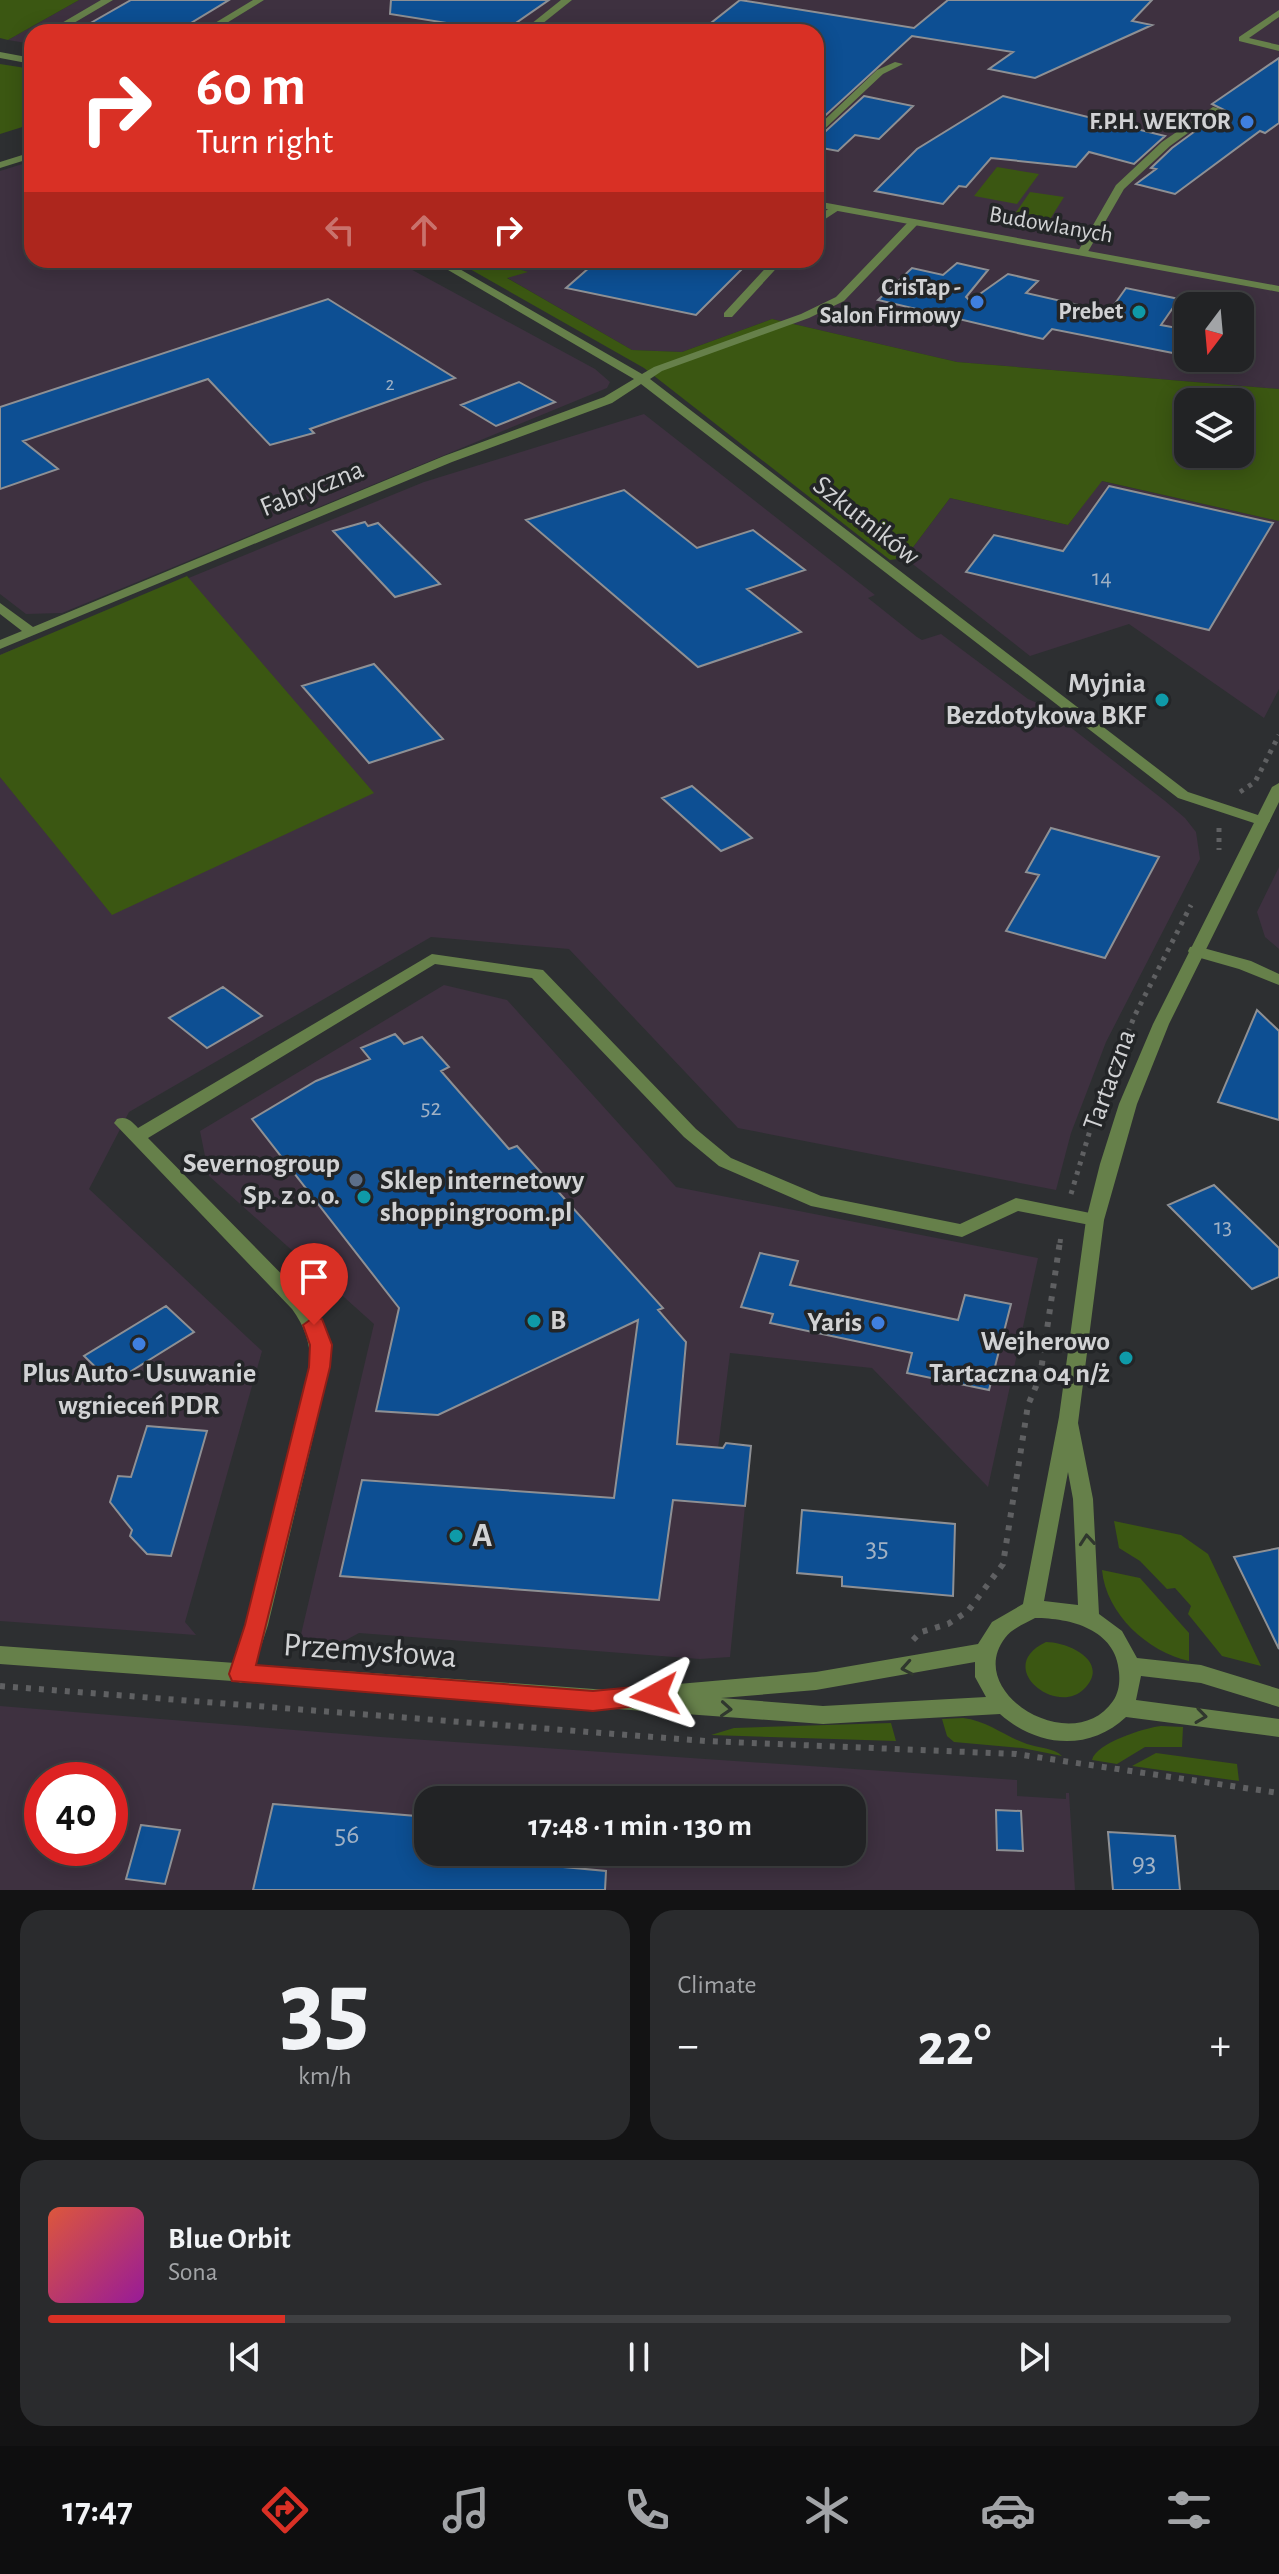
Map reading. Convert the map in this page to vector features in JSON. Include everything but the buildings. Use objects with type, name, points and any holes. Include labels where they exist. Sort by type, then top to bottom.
[{"type":"street","points":[[65,24],[108,0]]},
{"type":"street","points":[[218,24],[259,0]]},
{"type":"street","points":[[536,24],[567,0]]},
{"type":"street","points":[[1279,13],[1242,39],[1279,48]]},
{"type":"street","points":[[0,55],[24,60]]},
{"type":"street","points":[[824,126],[880,72],[898,64]]},
{"type":"street","points":[[1082,253],[1120,187],[1166,144],[1216,109]]},
{"type":"street","points":[[0,165],[24,158]]},
{"type":"street","name":"Budowlanych","points":[[824,206],[1279,289]]},
{"type":"street","points":[[824,217],[837,208]]},
{"type":"street","name":"Fabryczna","points":[[0,645],[448,459],[608,400],[658,369],[805,316],[840,299],[914,222]]},
{"type":"street","name":"Szkutników","points":[[450,268],[642,379],[1183,795],[1262,821]]},
{"type":"street","points":[[728,315],[772,268]]},
{"type":"street","points":[[0,607],[31,632]]},
{"type":"street","name":"Tartaczna","points":[[1032,1609],[1069,1417],[1095,1220],[1128,1104],[1196,951],[1279,787]]},
{"type":"street","points":[[1196,951],[1245,965],[1279,980]]},
{"type":"street","points":[[241,1674],[257,1625],[316,1382],[321,1345],[314,1325],[299,1304],[130,1130],[432,959],[537,974],[690,1133],[725,1162],[817,1202],[962,1231],[1016,1204],[1095,1220]]},
{"type":"street","name":"Tartaczna","points":[[1069,1417],[1083,1499],[1089,1618]]},
{"type":"street","points":[[1032,1609],[1061,1609],[1089,1618],[1117,1638],[1131,1666],[1132,1688],[1123,1707],[1103,1725],[1074,1732],[1047,1731],[1021,1721],[1001,1705],[985,1679],[984,1652],[993,1633],[1009,1618],[1032,1609]]},
{"type":"street","name":"Przemysłowa","points":[[593,1701],[816,1681],[984,1652]]},
{"type":"street","name":"Przemysłowa","points":[[0,1655],[593,1701],[823,1715],[1001,1705]]},
{"type":"street","points":[[1131,1666],[1201,1674],[1279,1698]]},
{"type":"street","points":[[1123,1707],[1279,1728]]},
{"type":"path","points":[[0,1686],[705,1741],[1016,1754],[1279,1793]]},
{"type":"shaded area","points":[[79,0],[1279,0],[1279,389],[957,362],[772,319],[682,352],[632,350],[506,277],[526,272],[514,268],[824,268],[824,24],[36,24]]},
{"type":"shaded area","points":[[24,31],[24,43],[8,40]]},
{"type":"shaded area","points":[[24,164],[24,268],[409,268],[595,369],[610,382],[607,388],[62,613],[26,614],[0,594],[0,171]]},
{"type":"shaded area","points":[[644,414],[875,595],[868,598],[917,637],[922,640],[941,634],[1028,699],[1042,705],[1165,801],[1196,832],[1200,859],[1106,1042],[1071,1133],[1056,1190],[738,1128],[569,949],[431,937],[129,1112],[89,1189],[262,1351],[185,1622],[196,1635],[0,1621],[0,655],[424,482]]},
{"type":"shaded area","points":[[1101,481],[1279,521],[1279,689],[1264,718],[1129,624],[1030,656],[905,558],[950,498],[1068,525]]},
{"type":"shaded area","points":[[1279,867],[1279,949],[1265,937],[1257,912]]},
{"type":"shaded area","points":[[444,985],[507,1000],[676,1187],[1038,1258],[988,1487],[872,1368],[730,1353],[711,1504],[745,1506],[730,1657],[700,1659],[359,1633],[335,1646],[299,1643],[374,1324],[209,1176],[200,1131]]},
{"type":"shaded area","points":[[0,1706],[381,1737],[1017,1780],[1017,1796],[1066,1799],[1066,1793],[1069,1793],[1075,1890],[0,1890]]},
{"type":"green space","points":[[0,0],[79,0],[36,24],[24,24],[24,31],[8,40],[0,38]]},
{"type":"green space","points":[[0,64],[24,68],[24,126],[0,134]]},
{"type":"green space","points":[[997,167],[1039,174],[1017,204],[974,196]]},
{"type":"green space","points":[[1030,192],[1064,197],[1049,221],[1014,215]]},
{"type":"green space","points":[[468,268],[515,268],[528,272],[507,278],[632,350],[682,352],[772,319],[957,362],[1279,389],[1279,521],[1102,481],[1068,525],[950,498],[905,558],[890,560],[644,368]]},
{"type":"green space","points":[[187,576],[374,793],[112,915],[0,777],[0,655]]},
{"type":"green space","points":[[1114,1521],[1181,1535],[1208,1554],[1261,1666],[1222,1656],[1188,1614],[1191,1606],[1175,1588],[1167,1589],[1140,1561],[1119,1548]]},
{"type":"green space","points":[[1102,1570],[1140,1578],[1189,1633],[1189,1661],[1159,1649],[1132,1629],[1112,1602]]},
{"type":"green space","points":[[1046,1642],[1075,1650],[1090,1662],[1093,1670],[1091,1679],[1084,1689],[1072,1696],[1059,1697],[1035,1685],[1027,1675],[1026,1664],[1031,1652]]},
{"type":"green space","points":[[963,1718],[1062,1756],[1022,1748],[954,1742],[947,1736],[942,1719]]},
{"type":"green space","points":[[891,1723],[896,1741],[711,1735],[734,1728]]},
{"type":"green space","points":[[1161,1726],[1183,1727],[1182,1747],[1145,1747],[1117,1764],[1092,1760],[1111,1742]]},
{"type":"green space","points":[[1156,1753],[1237,1764],[1239,1781],[1132,1766]]},
{"type":"place","name":"F.P.H. WEKTOR","points":[[1247,122]]},
{"type":"place","name":"CrisTap - Salon Firmowy","points":[[977,302]]},
{"type":"place","name":"Prebet","points":[[1139,312]]},
{"type":"place","name":"Myjnia Bezdotykowa BKF","points":[[1162,700]]},
{"type":"place","name":"Severnogroup Sp. z o. o.","points":[[356,1180]]},
{"type":"place","name":"Sklep internetowy shoppingroom.pl","points":[[364,1197]]},
{"type":"place","name":"B","points":[[534,1321]]},
{"type":"place","name":"Yaris","points":[[878,1323]]},
{"type":"place","name":"Plus Auto - Usuwanie wgnieceń PDR","points":[[139,1344]]},
{"type":"place","name":"Wejherowo Tartaczna 04 n/ż","points":[[1126,1358]]},
{"type":"place","name":"A","points":[[456,1536]]},
{"type":"route","points":[[314,1325],[321,1345],[320,1367],[257,1625],[241,1674],[593,1701],[655,1695]]}]
